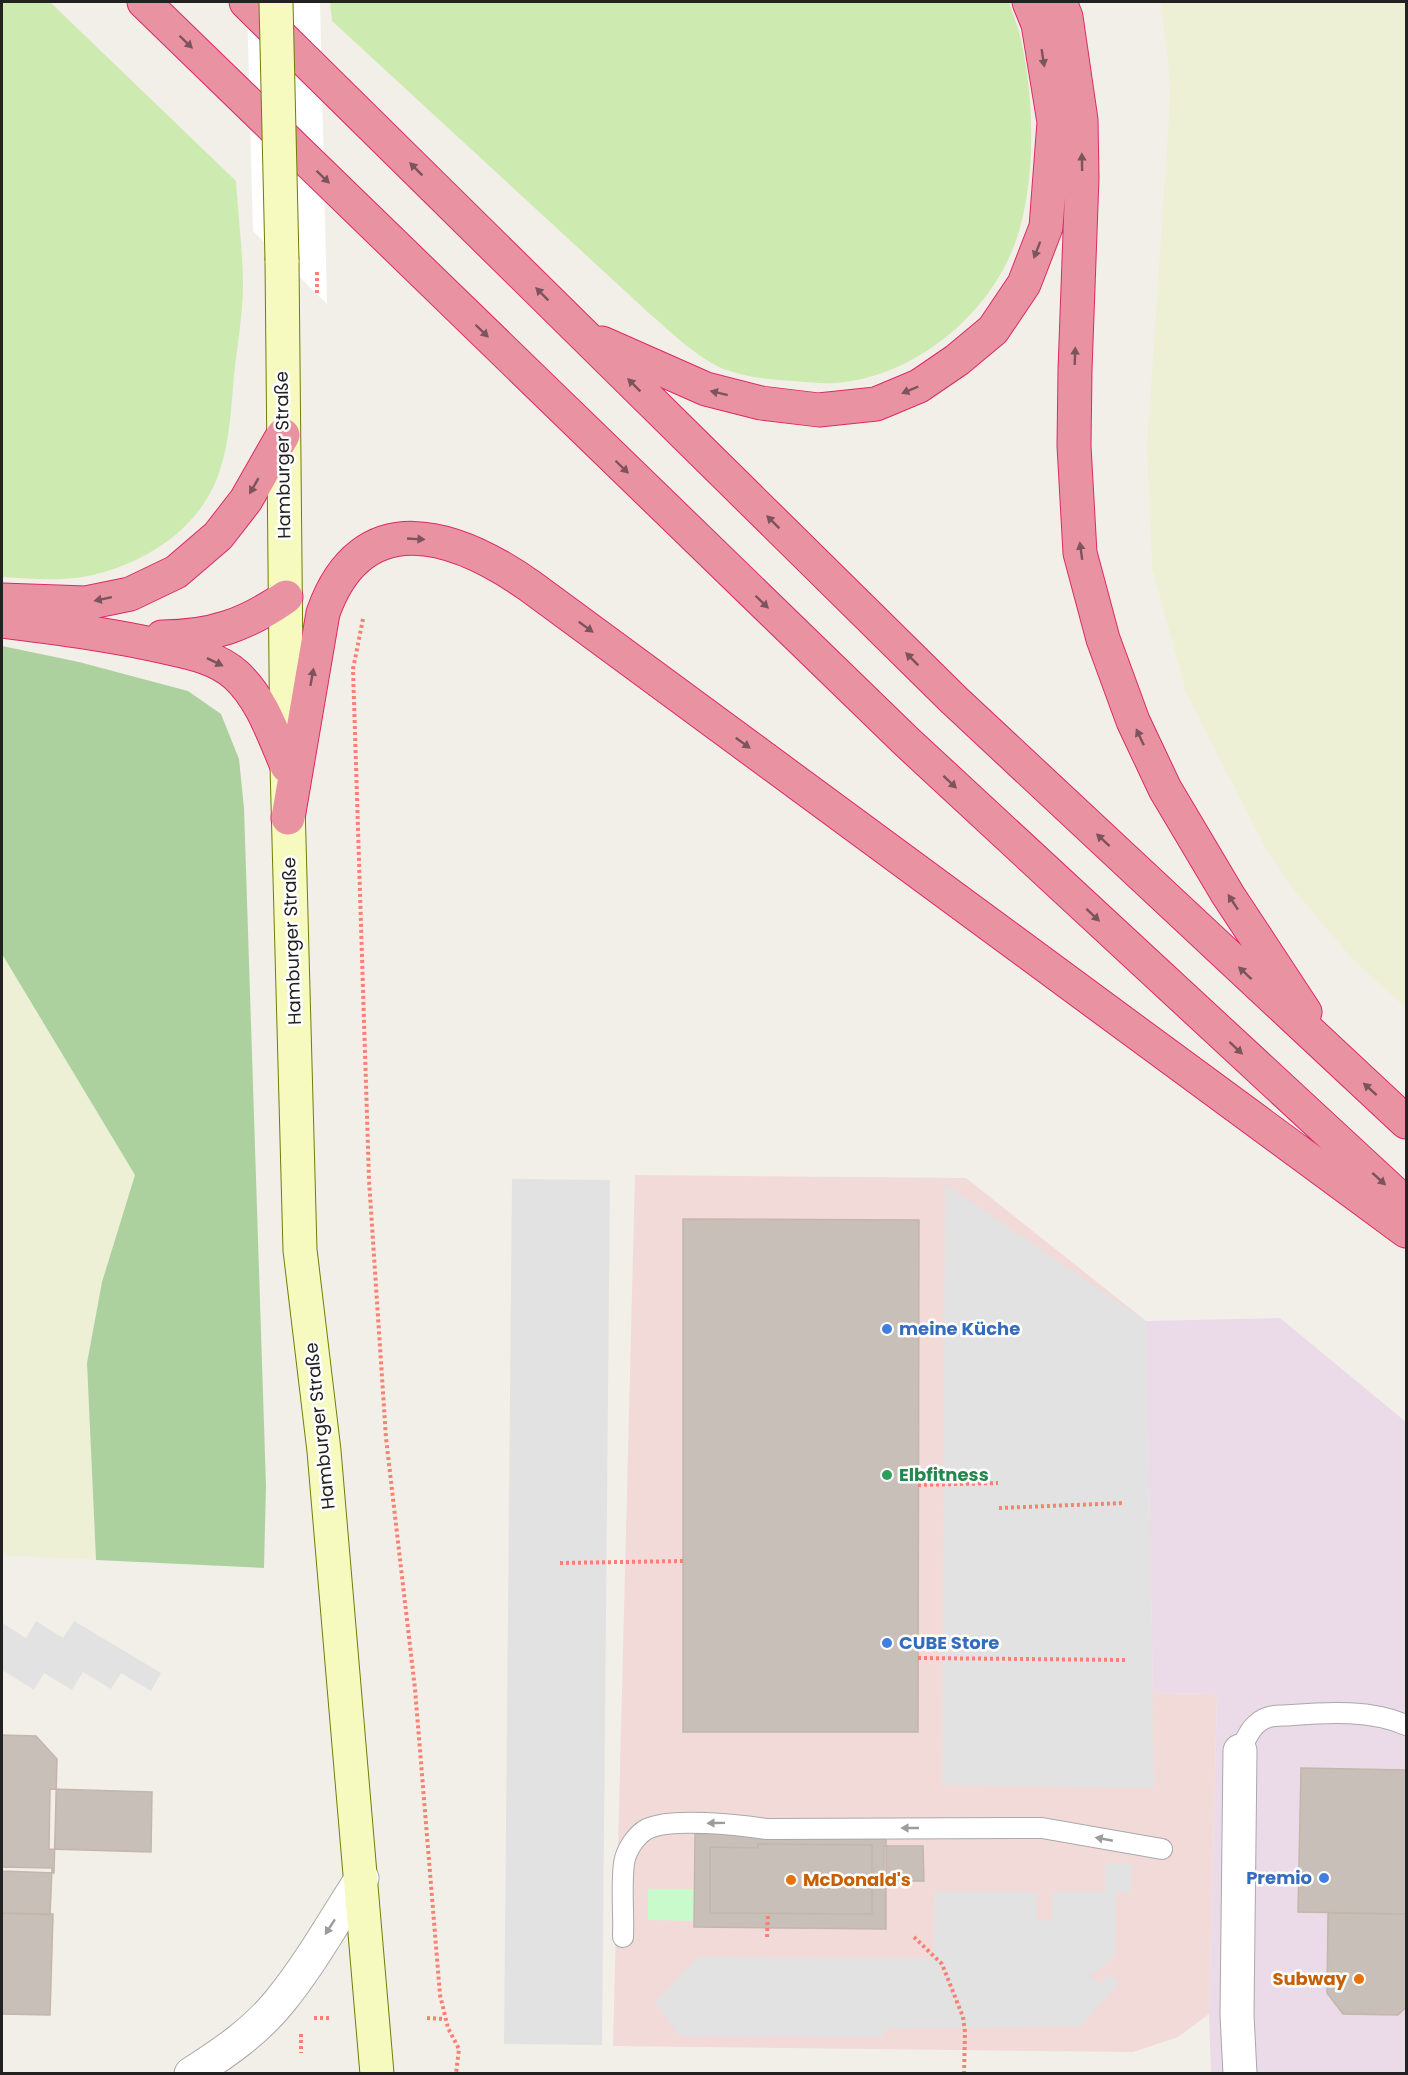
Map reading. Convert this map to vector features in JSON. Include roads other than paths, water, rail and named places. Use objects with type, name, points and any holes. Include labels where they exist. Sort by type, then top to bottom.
[{"type":"highway","points":[[144,2],[907,742],[1407,1204]]},
{"type":"highway","points":[[246,2],[954,700],[1407,1122]]},
{"type":"highway","points":[[584,335],[706,389],[761,403],[819,410],[876,404],[919,386],[957,360],[993,330],[1024,284],[1046,227],[1054,122],[1038,24],[1029,2]]},
{"type":"highway","points":[[1060,2],[1066,17],[1081,120],[1082,178],[1074,413],[1080,553],[1103,639],[1132,721],[1165,789],[1228,895],[1334,1056]]},
{"type":"highway","points":[[2,600],[86,603],[130,594],[176,572],[218,536],[246,500],[283,435]]},
{"type":"highway","points":[[288,818],[323,613],[333,587],[352,563],[378,544],[395,539],[413,538],[457,546],[503,567],[530,586],[1407,1231]]},
{"type":"highway","points":[[118,637],[180,637],[203,634],[253,618],[286,597]]},
{"type":"highway","points":[[2,621],[118,637],[193,653],[222,665],[235,674],[262,708],[287,766]]},
{"type":"main road","name":"Hamburger Straße","points":[[276,2],[282,260],[287,766],[300,1250],[324,1451],[377,2073]]},
{"type":"street","points":[[1240,1751],[1238,2015],[1240,2073]]},
{"type":"street","points":[[191,2073],[228,2050],[280,2001],[362,1878]]},
{"type":"lane","points":[[1240,1751],[1251,1728],[1268,1717],[1359,1714],[1392,1719],[1407,1725]]},
{"type":"lane","points":[[623,1937],[624,1861],[633,1842],[647,1829],[665,1824],[725,1823],[767,1829],[1042,1828],[1162,1849]]},
{"type":"place","name":"meine Küche","points":[[887,1329]]},
{"type":"place","name":"Elbfitness","points":[[887,1475]]},
{"type":"place","name":"CUBE Store","points":[[887,1643]]},
{"type":"place","name":"Premio","points":[[1324,1878]]},
{"type":"place","name":"McDonald's","points":[[791,1880]]},
{"type":"place","name":"Subway","points":[[1359,1979]]}]
